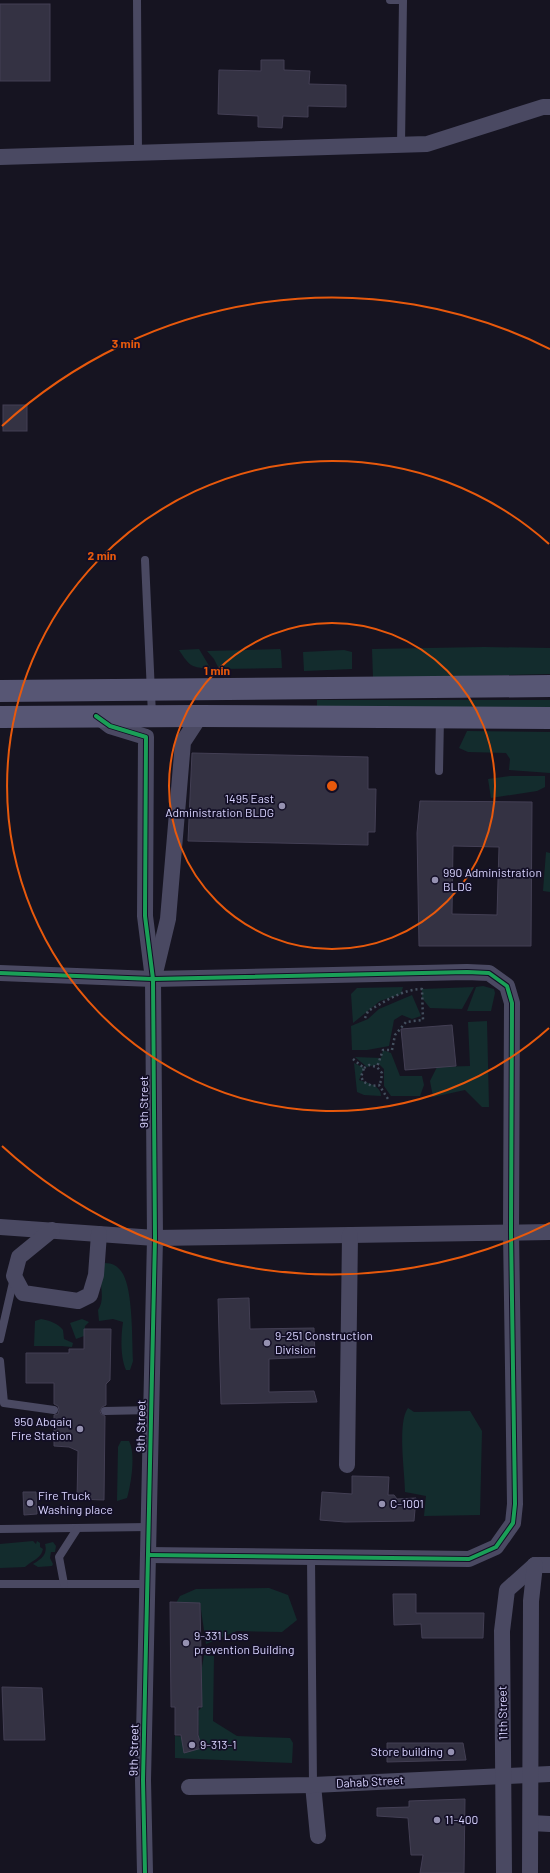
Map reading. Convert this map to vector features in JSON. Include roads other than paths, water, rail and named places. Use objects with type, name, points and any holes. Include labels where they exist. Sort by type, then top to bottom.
[{"type":"street","points":[[0,157],[427,144],[543,107],[550,107]]},
{"type":"street","points":[[0,691],[550,686]]},
{"type":"street","points":[[96,716],[110,726],[146,737],[145,916],[153,979]]},
{"type":"street","points":[[153,979],[168,918],[182,742],[200,716]]},
{"type":"street","points":[[0,717],[200,716],[550,718]]},
{"type":"street","points":[[0,973],[153,979],[467,972],[489,973],[507,986],[512,1003],[511,1232],[515,1504],[513,1523],[496,1547],[469,1559],[148,1555]]},
{"type":"street","name":"9th Street","points":[[145,1873],[143,1780],[155,1238],[153,979]]},
{"type":"street","points":[[0,1227],[155,1238],[550,1232]]},
{"type":"street","points":[[52,1230],[19,1257],[14,1276],[23,1292],[78,1301],[90,1295],[96,1275],[99,1234]]},
{"type":"street","points":[[347,1465],[350,1235]]},
{"type":"street","points":[[530,1873],[532,1774],[531,1600],[542,1565]]},
{"type":"street","name":"11th Street","points":[[504,1873],[502,1631],[507,1590],[542,1565]]},
{"type":"street","name":"Dahab Street","points":[[189,1787],[313,1785],[550,1774]]},
{"type":"street","points":[[313,1785],[318,1836]]},
{"type":"street","points":[[531,1823],[550,1824]]},
{"type":"lane","points":[[137,0],[138,153]]},
{"type":"lane","points":[[390,0],[403,0],[401,145]]},
{"type":"lane","points":[[145,560],[152,716]]},
{"type":"lane","points":[[439,771],[440,717]]},
{"type":"lane","points":[[0,1339],[14,1276]]},
{"type":"lane","points":[[0,1361],[4,1402],[54,1410]]},
{"type":"lane","points":[[106,1411],[152,1410]]},
{"type":"lane","points":[[0,1529],[149,1527]]},
{"type":"lane","points":[[64,1584],[59,1557],[77,1529]]},
{"type":"lane","points":[[311,1557],[313,1785]]},
{"type":"lane","points":[[0,1584],[148,1584]]},
{"type":"place","name":"1495 East Administration BLDG","points":[[282,806]]},
{"type":"place","name":"990 Administration BLDG","points":[[435,880]]},
{"type":"place","name":"9-251 Construction Division","points":[[267,1343]]},
{"type":"place","name":"950 Abqaiq Fire Station","points":[[80,1429]]},
{"type":"place","name":"Fire Truck Washing place","points":[[30,1503]]},
{"type":"place","name":"C-1001","points":[[382,1504]]},
{"type":"place","name":"9-331 Loss prevention Building","points":[[186,1643]]},
{"type":"place","name":"9-313-1","points":[[192,1745]]},
{"type":"place","name":"Store building","points":[[451,1752]]},
{"type":"place","name":"11-400","points":[[437,1820]]}]
